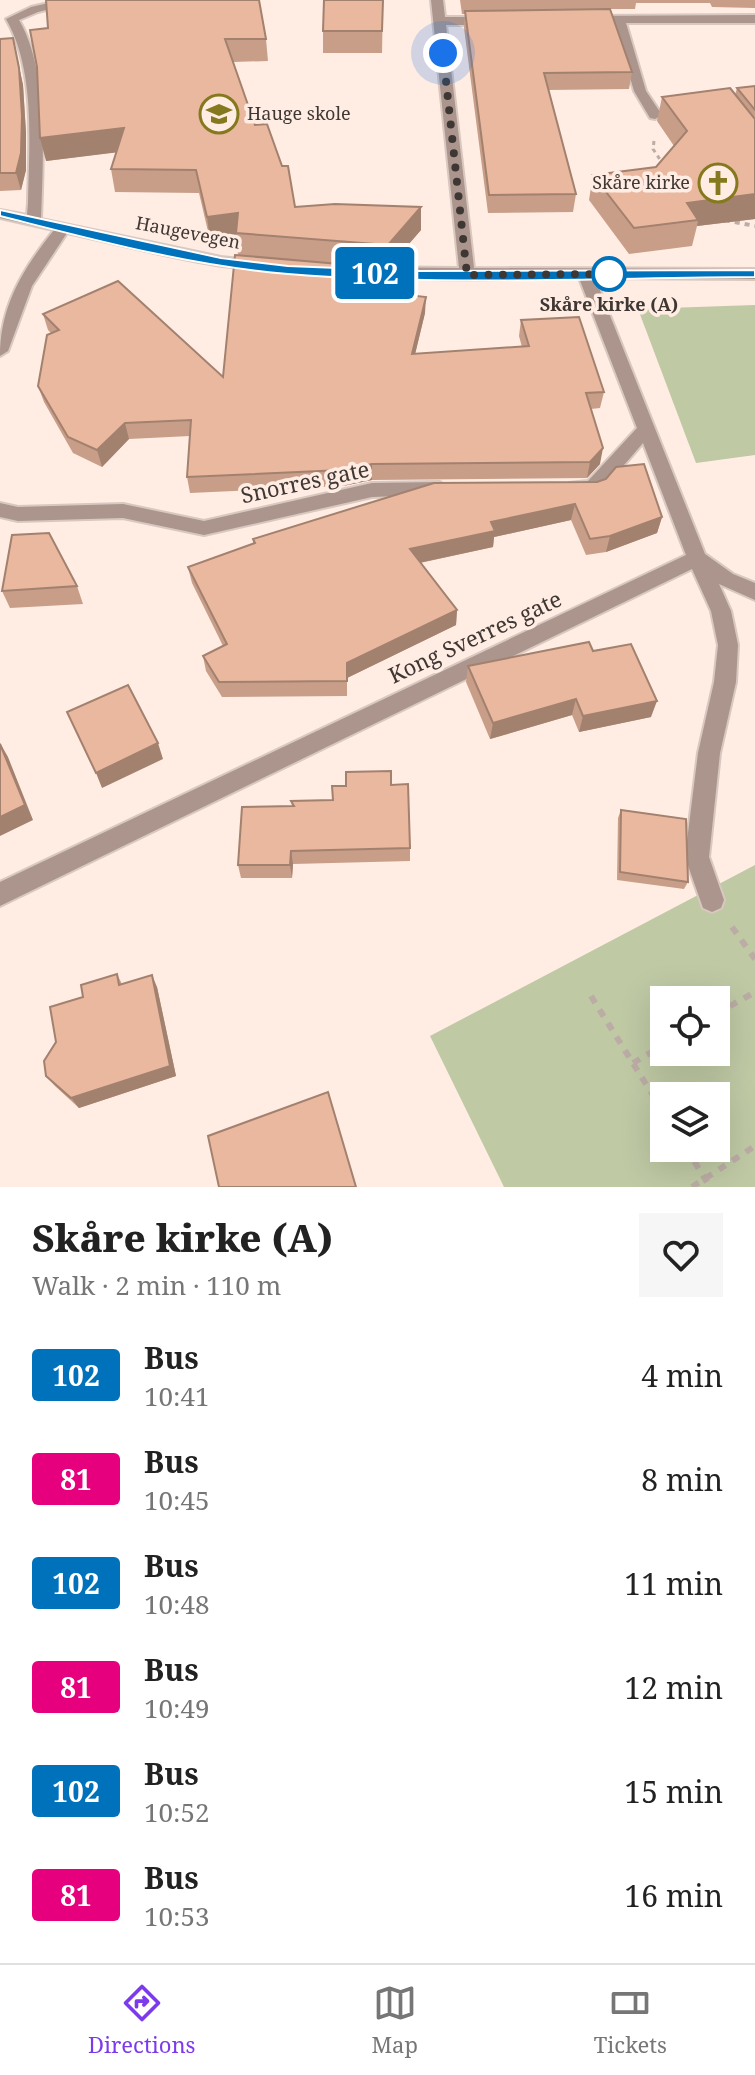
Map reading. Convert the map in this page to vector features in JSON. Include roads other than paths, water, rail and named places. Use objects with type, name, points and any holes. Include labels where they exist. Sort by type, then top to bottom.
[{"type":"street","points":[[6,17],[79,0]]},
{"type":"street","points":[[437,0],[467,275]]},
{"type":"street","points":[[574,20],[619,20],[684,14],[755,19]]},
{"type":"street","points":[[6,17],[20,27],[27,51],[36,166],[34,222]]},
{"type":"street","points":[[619,20],[640,91],[655,115]]},
{"type":"street","points":[[439,21],[499,21]]},
{"type":"street","name":"Haugevegen","points":[[0,214],[221,262],[275,268]]},
{"type":"street","points":[[0,351],[22,288],[36,261],[63,229]]},
{"type":"street","points":[[335,272],[755,274]]},
{"type":"street","points":[[586,275],[645,430],[721,611],[728,645],[725,682],[709,753],[697,857],[712,900]]},
{"type":"street","points":[[561,489],[593,488],[645,430]]},
{"type":"street","name":"Snorres gate","points":[[0,510],[18,514],[133,511],[154,514],[183,526],[204,528],[372,490],[467,489]]},
{"type":"street","points":[[697,558],[726,579],[755,592]]},
{"type":"street","name":"Kong Sverres gate","points":[[0,894],[345,725],[697,558]]},
{"type":"place","name":"Hauge skole","points":[[219,114]]},
{"type":"place","name":"Skåre kirke","points":[[718,183]]},
{"type":"place","name":"Skåre kirke (A)","points":[[609,274]]}]
